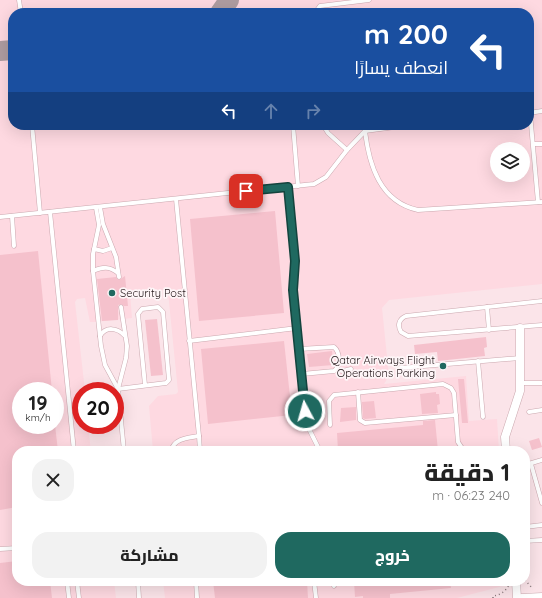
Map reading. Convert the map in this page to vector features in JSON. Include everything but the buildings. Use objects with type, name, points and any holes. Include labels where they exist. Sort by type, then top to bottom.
[{"type":"street","points":[[506,446],[505,437],[519,397],[521,358],[520,328]]},
{"type":"street","points":[[516,586],[517,598]]},
{"type":"street","points":[[522,598],[540,594]]},
{"type":"lane","points":[[319,8],[320,6],[369,0]]},
{"type":"lane","points":[[32,130],[40,213]]},
{"type":"lane","points":[[293,130],[298,186]]},
{"type":"lane","points":[[326,130],[328,134],[347,150]]},
{"type":"lane","points":[[0,217],[314,184],[322,180],[364,131],[372,130]]},
{"type":"lane","points":[[364,131],[368,153],[381,186],[396,202],[408,208],[418,210],[540,202],[532,130]]},
{"type":"lane","points":[[534,144],[542,144]]},
{"type":"lane","points":[[288,187],[295,261],[293,290],[306,423],[318,446]]},
{"type":"lane","points":[[176,199],[200,446]]},
{"type":"lane","points":[[93,271],[105,267],[118,275],[116,257],[98,207]]},
{"type":"lane","points":[[98,207],[99,225],[94,249],[93,271],[103,359],[114,382]]},
{"type":"lane","points":[[50,212],[73,446]]},
{"type":"lane","points":[[12,216],[14,246]]},
{"type":"lane","points":[[94,249],[103,251],[112,248]]},
{"type":"lane","points":[[542,301],[406,316],[401,319],[399,325],[401,332],[408,336],[542,325]]},
{"type":"lane","points":[[120,307],[127,352],[120,382]]},
{"type":"lane","points":[[124,388],[166,383],[170,378],[163,312],[158,307],[142,309],[138,314],[145,385]]},
{"type":"lane","points":[[487,307],[489,330]]},
{"type":"lane","points":[[189,341],[297,328]]},
{"type":"lane","points":[[100,337],[104,331],[112,329],[119,331],[125,336]]},
{"type":"lane","points":[[299,349],[334,347],[337,350],[339,364],[336,370]]},
{"type":"lane","points":[[400,368],[521,358]]},
{"type":"lane","points":[[478,361],[483,417]]},
{"type":"lane","points":[[302,374],[336,370],[344,371],[351,369]]},
{"type":"lane","points":[[520,383],[542,382]]},
{"type":"lane","points":[[330,425],[329,401],[331,397],[336,394],[446,385],[451,388],[454,393],[458,442],[461,446]]},
{"type":"lane","points":[[358,392],[360,420],[365,424],[456,415]]},
{"type":"lane","points":[[528,412],[542,410]]},
{"type":"lane","points":[[122,434],[124,446]]},
{"type":"lane","points":[[174,446],[178,440],[199,436]]},
{"type":"lane","points":[[542,460],[531,464],[542,503]]},
{"type":"lane","points":[[530,526],[542,525]]},
{"type":"lane","points":[[530,541],[542,540]]},
{"type":"lane","points":[[0,549],[12,548]]},
{"type":"lane","points":[[68,586],[69,598]]},
{"type":"lane","points":[[78,586],[79,598]]},
{"type":"lane","points":[[139,586],[140,598]]},
{"type":"lane","points":[[196,586],[197,598]]},
{"type":"lane","points":[[315,586],[316,598]]},
{"type":"path","points":[[493,598],[493,596],[498,596],[504,591],[506,586]]},
{"type":"path","points":[[529,586],[540,594]]},
{"type":"shaded area","points":[[0,0],[542,0],[542,284],[389,300],[382,308],[389,376],[384,384],[466,376],[469,421],[497,419],[499,446],[153,446],[149,406],[158,396],[176,394],[178,392],[168,292],[164,290],[130,293],[132,318],[95,322],[90,322],[85,298],[77,299],[75,302],[84,382],[72,382],[72,434],[89,434],[90,446],[12,446],[12,586],[115,586],[116,598],[0,598]]},
{"type":"shaded area","points":[[164,586],[503,586],[457,598],[165,598]]},
{"type":"taxiway","points":[[223,8],[229,0]]},
{"type":"taxiway","points":[[0,51],[8,50]]},
{"type":"place","name":"Security Post","points":[[112,293]]},
{"type":"place","name":"Qatar Airways Flight Operations Parking","points":[[443,366]]},
{"type":"route","points":[[246,191],[288,187],[295,261],[293,290],[305,411]]}]
